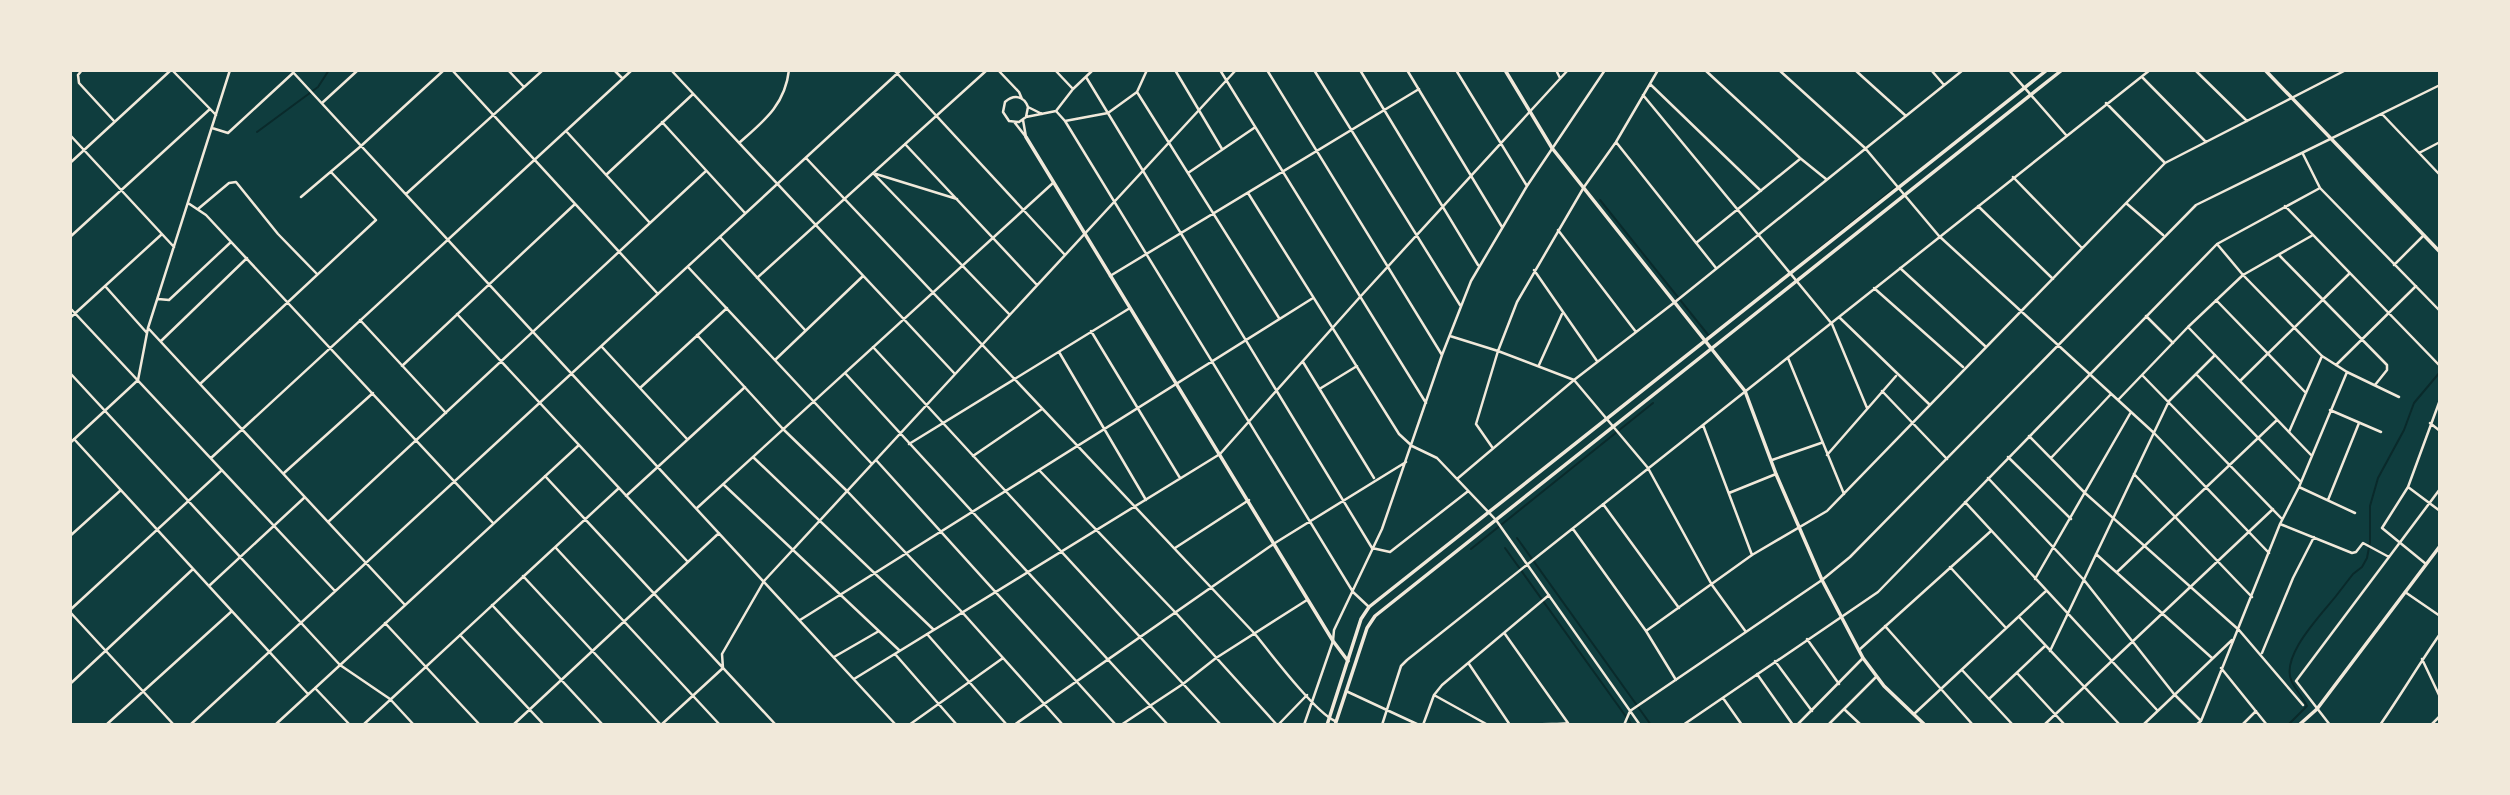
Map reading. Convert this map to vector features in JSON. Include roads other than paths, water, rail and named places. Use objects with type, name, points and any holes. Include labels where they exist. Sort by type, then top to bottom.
[{"type":"main road","points":[[1505,70],[1552,148],[1745,391],[1776,474],[1822,580],[1858,650],[1876,677],[1925,725]]},
{"type":"main road","points":[[1327,725],[1361,619],[1369,607],[2047,70]]},
{"type":"main road","points":[[1335,723],[1371,622],[1383,609],[2062,70]]},
{"type":"main road","points":[[2265,70],[2440,252]]},
{"type":"main road","points":[[1026,137],[1307,599],[1348,661]]},
{"type":"main road","points":[[2299,725],[2317,709],[2440,546]]},
{"type":"street","points":[[82,70],[78,75],[79,83],[115,122]]},
{"type":"street","points":[[70,163],[171,70],[216,115]]},
{"type":"street","points":[[70,443],[138,380],[148,328],[230,70]]},
{"type":"street","points":[[322,103],[358,70]]},
{"type":"street","points":[[301,197],[444,70]]},
{"type":"street","points":[[452,70],[658,294]]},
{"type":"street","points":[[508,70],[524,87]]},
{"type":"street","points":[[406,194],[543,70]]},
{"type":"street","points":[[614,70],[622,79]]},
{"type":"street","points":[[211,458],[632,70]]},
{"type":"street","points":[[671,70],[955,374]]},
{"type":"street","points":[[739,144],[768,117],[787,89],[789,70]]},
{"type":"street","points":[[190,725],[901,70]]},
{"type":"street","points":[[757,278],[987,70]]},
{"type":"street","points":[[998,70],[1014,86],[1028,107],[1042,114]]},
{"type":"street","points":[[1055,70],[1073,89]]},
{"type":"street","points":[[1014,123],[1056,111],[1073,89],[1094,70]]},
{"type":"street","points":[[1065,121],[1108,113],[1137,92],[1147,70]]},
{"type":"street","points":[[1175,70],[1222,149]]},
{"type":"street","points":[[1220,70],[1426,403]]},
{"type":"street","points":[[723,668],[722,654],[764,581],[1236,70]]},
{"type":"street","points":[[1267,70],[1442,355]]},
{"type":"street","points":[[1314,70],[1460,305]]},
{"type":"street","points":[[1360,70],[1478,265]]},
{"type":"street","points":[[1407,70],[1502,227]]},
{"type":"street","points":[[1456,70],[1527,186]]},
{"type":"street","points":[[1556,70],[1560,78]]},
{"type":"street","points":[[854,679],[1220,454],[1568,70]]},
{"type":"street","points":[[1304,725],[1333,641],[1334,630],[1382,529],[1460,305],[1478,265],[1605,70]]},
{"type":"street","points":[[1492,447],[1476,424],[1498,351],[1517,302],[1584,187],[1616,142],[1658,70]]},
{"type":"street","points":[[1705,70],[1800,159],[1826,179]]},
{"type":"street","points":[[1779,70],[1865,148],[1939,236],[2154,433],[2269,552]]},
{"type":"street","points":[[1855,70],[1906,116]]},
{"type":"street","points":[[1931,70],[1944,85]]},
{"type":"street","points":[[1456,480],[1574,380],[1717,269],[1963,70]]},
{"type":"street","points":[[2009,70],[2066,135]]},
{"type":"street","points":[[1382,725],[1401,666],[2150,70]]},
{"type":"street","points":[[2195,70],[2247,121]]},
{"type":"street","points":[[1646,631],[1752,555],[1827,511],[2165,163],[2346,70]]},
{"type":"street","points":[[212,128],[228,133],[292,71],[896,725]]},
{"type":"street","points":[[896,72],[1065,255]]},
{"type":"street","points":[[2142,76],[2206,142]]},
{"type":"street","points":[[1086,77],[1372,548],[1390,552],[1467,492]]},
{"type":"street","points":[[1650,85],[1761,191]]},
{"type":"street","points":[[1624,725],[1630,711],[1822,580],[1850,557],[2196,205],[2440,85]]},
{"type":"street","points":[[1013,97],[1014,86]]},
{"type":"street","points":[[1110,276],[1419,89]]},
{"type":"street","points":[[1137,92],[1279,319]]},
{"type":"street","points":[[606,175],[693,94]]},
{"type":"street","points":[[1643,95],[1832,324],[1867,408]]},
{"type":"street","points":[[1023,99],[1013,97],[1005,102],[1003,112],[1026,137]]},
{"type":"street","points":[[2106,103],[2165,163]]},
{"type":"street","points":[[1026,137],[1025,119],[1028,107]]},
{"type":"street","points":[[70,237],[209,109]]},
{"type":"street","points":[[1056,111],[1115,201],[1353,592],[1369,607]]},
{"type":"street","points":[[2381,114],[2440,175]]},
{"type":"street","points":[[662,122],[745,214]]},
{"type":"street","points":[[1188,173],[1255,127]]},
{"type":"street","points":[[566,131],[650,223]]},
{"type":"street","points":[[70,135],[174,247]]},
{"type":"street","points":[[1616,142],[1717,269]]},
{"type":"street","points":[[2419,153],[2440,142]]},
{"type":"street","points":[[905,144],[1037,285]]},
{"type":"street","points":[[2302,154],[2320,188],[2440,311]]},
{"type":"street","points":[[806,158],[1255,634],[1312,702],[1335,723]]},
{"type":"street","points":[[1696,243],[1800,159]]},
{"type":"street","points":[[328,522],[706,171]]},
{"type":"street","points":[[200,384],[376,220],[331,172]]},
{"type":"street","points":[[873,173],[958,200]]},
{"type":"street","points":[[873,173],[1010,315]]},
{"type":"street","points":[[2013,177],[2082,248]]},
{"type":"street","points":[[198,209],[229,183],[236,183],[278,234],[317,274]]},
{"type":"street","points":[[696,508],[1052,183]]},
{"type":"street","points":[[1683,725],[1878,592],[2217,244],[2320,188]]},
{"type":"street","points":[[1248,193],[1399,434],[1412,446],[1437,458],[1496,520],[1640,725]]},
{"type":"street","points":[[188,203],[198,209],[247,258],[494,523]]},
{"type":"street","points":[[2126,203],[2164,236]]},
{"type":"street","points":[[402,366],[575,204]]},
{"type":"street","points":[[1978,206],[2053,279]]},
{"type":"street","points":[[2285,206],[2440,366]]},
{"type":"street","points":[[1558,230],[1636,331]]},
{"type":"street","points":[[70,318],[162,234]]},
{"type":"street","points":[[2118,400],[2188,327],[2243,275],[2313,235]]},
{"type":"street","points":[[2394,265],[2424,236]]},
{"type":"street","points":[[720,237],[805,330]]},
{"type":"street","points":[[158,299],[169,300],[231,242]]},
{"type":"street","points":[[2217,244],[2243,275],[2322,356],[2347,372],[2399,397]]},
{"type":"street","points":[[2278,255],[2388,365],[2375,385]]},
{"type":"street","points":[[160,341],[247,258]]},
{"type":"street","points":[[688,267],[872,464]]},
{"type":"street","points":[[1900,268],[1985,347]]},
{"type":"street","points":[[1534,270],[1562,314],[1598,362]]},
{"type":"street","points":[[2240,381],[2350,273]]},
{"type":"street","points":[[775,360],[863,276]]},
{"type":"street","points":[[105,286],[147,333]]},
{"type":"street","points":[[2336,365],[2416,286]]},
{"type":"street","points":[[1874,288],[1964,368]]},
{"type":"street","points":[[800,620],[1314,298]]},
{"type":"street","points":[[2216,300],[2306,393]]},
{"type":"street","points":[[909,444],[1130,307]]},
{"type":"street","points":[[70,308],[335,591]]},
{"type":"street","points":[[640,388],[727,308]]},
{"type":"street","points":[[457,314],[688,562]]},
{"type":"street","points":[[1538,366],[1562,314]]},
{"type":"street","points":[[2146,316],[2174,344]]},
{"type":"street","points":[[1840,318],[1930,405]]},
{"type":"street","points":[[360,320],[446,413]]},
{"type":"street","points":[[2188,327],[2311,455]]},
{"type":"street","points":[[148,328],[405,605]]},
{"type":"street","points":[[1091,331],[1180,478]]},
{"type":"street","points":[[697,335],[783,429],[847,491],[962,612],[1063,725]]},
{"type":"street","points":[[1450,336],[1574,380],[1648,468],[1713,585],[1746,632]]},
{"type":"street","points":[[602,346],[687,439]]},
{"type":"street","points":[[873,347],[1220,725]]},
{"type":"street","points":[[1058,351],[1146,500]]},
{"type":"street","points":[[2050,651],[2169,401],[2215,355]]},
{"type":"street","points":[[2289,432],[2322,356]]},
{"type":"street","points":[[1788,358],[1844,494]]},
{"type":"street","points":[[1304,362],[1375,480]]},
{"type":"street","points":[[1320,388],[1357,366]]},
{"type":"street","points":[[2196,725],[2201,721],[2269,552],[2347,372]]},
{"type":"street","points":[[70,373],[340,665],[390,699],[414,725]]},
{"type":"street","points":[[845,373],[1168,725]]},
{"type":"street","points":[[2196,374],[2301,482]]},
{"type":"street","points":[[1827,455],[1897,375]]},
{"type":"street","points":[[2143,376],[2282,521],[2352,553],[2363,543],[2389,557]]},
{"type":"street","points":[[70,383],[75,378]]},
{"type":"street","points":[[626,496],[745,387]]},
{"type":"street","points":[[1882,391],[1947,460]]},
{"type":"street","points":[[283,474],[373,393]]},
{"type":"street","points":[[2051,458],[2111,394]]},
{"type":"street","points":[[2426,564],[2382,528],[2408,486],[2440,400]]},
{"type":"street","points":[[973,456],[1042,409]]},
{"type":"street","points":[[2330,410],[2381,432]]},
{"type":"street","points":[[2035,579],[2131,412]]},
{"type":"street","points":[[2117,572],[2277,420]]},
{"type":"street","points":[[2328,500],[2359,423]]},
{"type":"street","points":[[2430,423],[2440,430]]},
{"type":"street","points":[[1703,425],[1752,555]]},
{"type":"street","points":[[2029,436],[2085,493],[2239,630],[2303,705]]},
{"type":"street","points":[[75,439],[308,694]]},
{"type":"street","points":[[1771,461],[1821,443]]},
{"type":"street","points":[[275,725],[579,445]]},
{"type":"street","points":[[753,457],[934,630]]},
{"type":"street","points":[[2008,457],[2071,519]]},
{"type":"street","points":[[876,460],[1119,725],[1307,599]]},
{"type":"street","points":[[1014,725],[1275,543],[1406,462]]},
{"type":"street","points":[[174,725],[70,611],[222,470]]},
{"type":"street","points":[[1039,470],[1175,612],[1277,725],[1307,695]]},
{"type":"street","points":[[1729,493],[1776,474]]},
{"type":"street","points":[[2134,474],[2252,597]]},
{"type":"street","points":[[545,476],[776,725]]},
{"type":"street","points":[[1988,478],[2084,580],[2174,694],[2201,721]]},
{"type":"street","points":[[723,484],[900,651]]},
{"type":"street","points":[[2408,486],[2440,511]]},
{"type":"street","points":[[2299,487],[2355,513]]},
{"type":"street","points":[[363,725],[619,488]]},
{"type":"street","points":[[70,536],[121,489]]},
{"type":"street","points":[[2330,725],[2296,681],[2440,489]]},
{"type":"street","points":[[209,586],[305,497]]},
{"type":"street","points":[[1174,549],[1249,500]]},
{"type":"street","points":[[1965,502],[2157,710]]},
{"type":"street","points":[[1603,504],[1679,608]]},
{"type":"street","points":[[2044,725],[2273,509]]},
{"type":"street","points":[[1573,528],[1646,631],[1676,680]]},
{"type":"street","points":[[1858,650],[1991,531]]},
{"type":"street","points":[[513,725],[719,533]]},
{"type":"street","points":[[2262,654],[2314,537]]},
{"type":"street","points":[[555,547],[720,725]]},
{"type":"street","points":[[2096,554],[2212,658]]},
{"type":"street","points":[[1950,567],[2006,628]]},
{"type":"street","points":[[70,684],[193,569]]},
{"type":"street","points":[[523,576],[661,725],[723,668]]},
{"type":"street","points":[[1914,714],[2046,591]]},
{"type":"street","points":[[2405,592],[2440,616]]},
{"type":"street","points":[[1346,691],[1421,725],[1434,695],[1442,685],[1549,595]]},
{"type":"street","points":[[492,605],[603,725]]},
{"type":"street","points":[[109,724],[232,611]]},
{"type":"street","points":[[2019,617],[2120,725]]},
{"type":"street","points":[[385,623],[480,725]]},
{"type":"street","points":[[1885,626],[1973,725]]},
{"type":"street","points":[[834,657],[879,631]]},
{"type":"street","points":[[927,634],[1007,725]]},
{"type":"street","points":[[1505,634],[1567,724],[1548,722],[1535,725]]},
{"type":"street","points":[[2379,725],[2408,686],[2422,659],[2440,634]]},
{"type":"street","points":[[460,635],[544,725]]},
{"type":"street","points":[[2143,725],[2235,637]]},
{"type":"street","points":[[1807,639],[1839,684]]},
{"type":"street","points":[[1989,699],[2045,646]]},
{"type":"street","points":[[895,654],[957,725]]},
{"type":"street","points":[[909,725],[1003,658]]},
{"type":"street","points":[[1757,674],[1795,725],[1863,658]]},
{"type":"street","points":[[2422,659],[2440,697]]},
{"type":"street","points":[[1775,661],[1812,711]]},
{"type":"street","points":[[1469,663],[1510,725]]},
{"type":"street","points":[[2221,668],[2267,725]]},
{"type":"street","points":[[1962,670],[2014,725]]},
{"type":"street","points":[[2017,673],[2065,725]]},
{"type":"street","points":[[1828,725],[1876,677]]},
{"type":"street","points":[[315,688],[350,725]]},
{"type":"street","points":[[1434,695],[1488,725]]},
{"type":"street","points":[[1723,698],[1742,725]]},
{"type":"street","points":[[1844,709],[1861,725]]},
{"type":"street","points":[[2242,725],[2256,711]]},
{"type":"street","points":[[2431,725],[2440,716]]},
{"type":"street","points":[[281,720],[286,725]]},
{"type":"street","points":[[1691,720],[1695,725]]},
{"type":"waterway","points":[[257,132],[318,87],[329,70]]},
{"type":"waterway","points":[[1810,256],[1896,187]]},
{"type":"waterway","points":[[1600,200],[1709,336],[1711,334]]},
{"type":"waterway","points":[[2336,596],[2367,558],[2370,506],[2378,478],[2404,430],[2414,403],[2440,372]]},
{"type":"waterway","points":[[1471,549],[1653,403]]},
{"type":"waterway","points":[[1517,538],[1651,725]]},
{"type":"waterway","points":[[1505,548],[1632,725]]},
{"type":"waterway","points":[[2288,725],[2307,706],[2292,682],[2291,661],[2312,625],[2336,596]]}]
